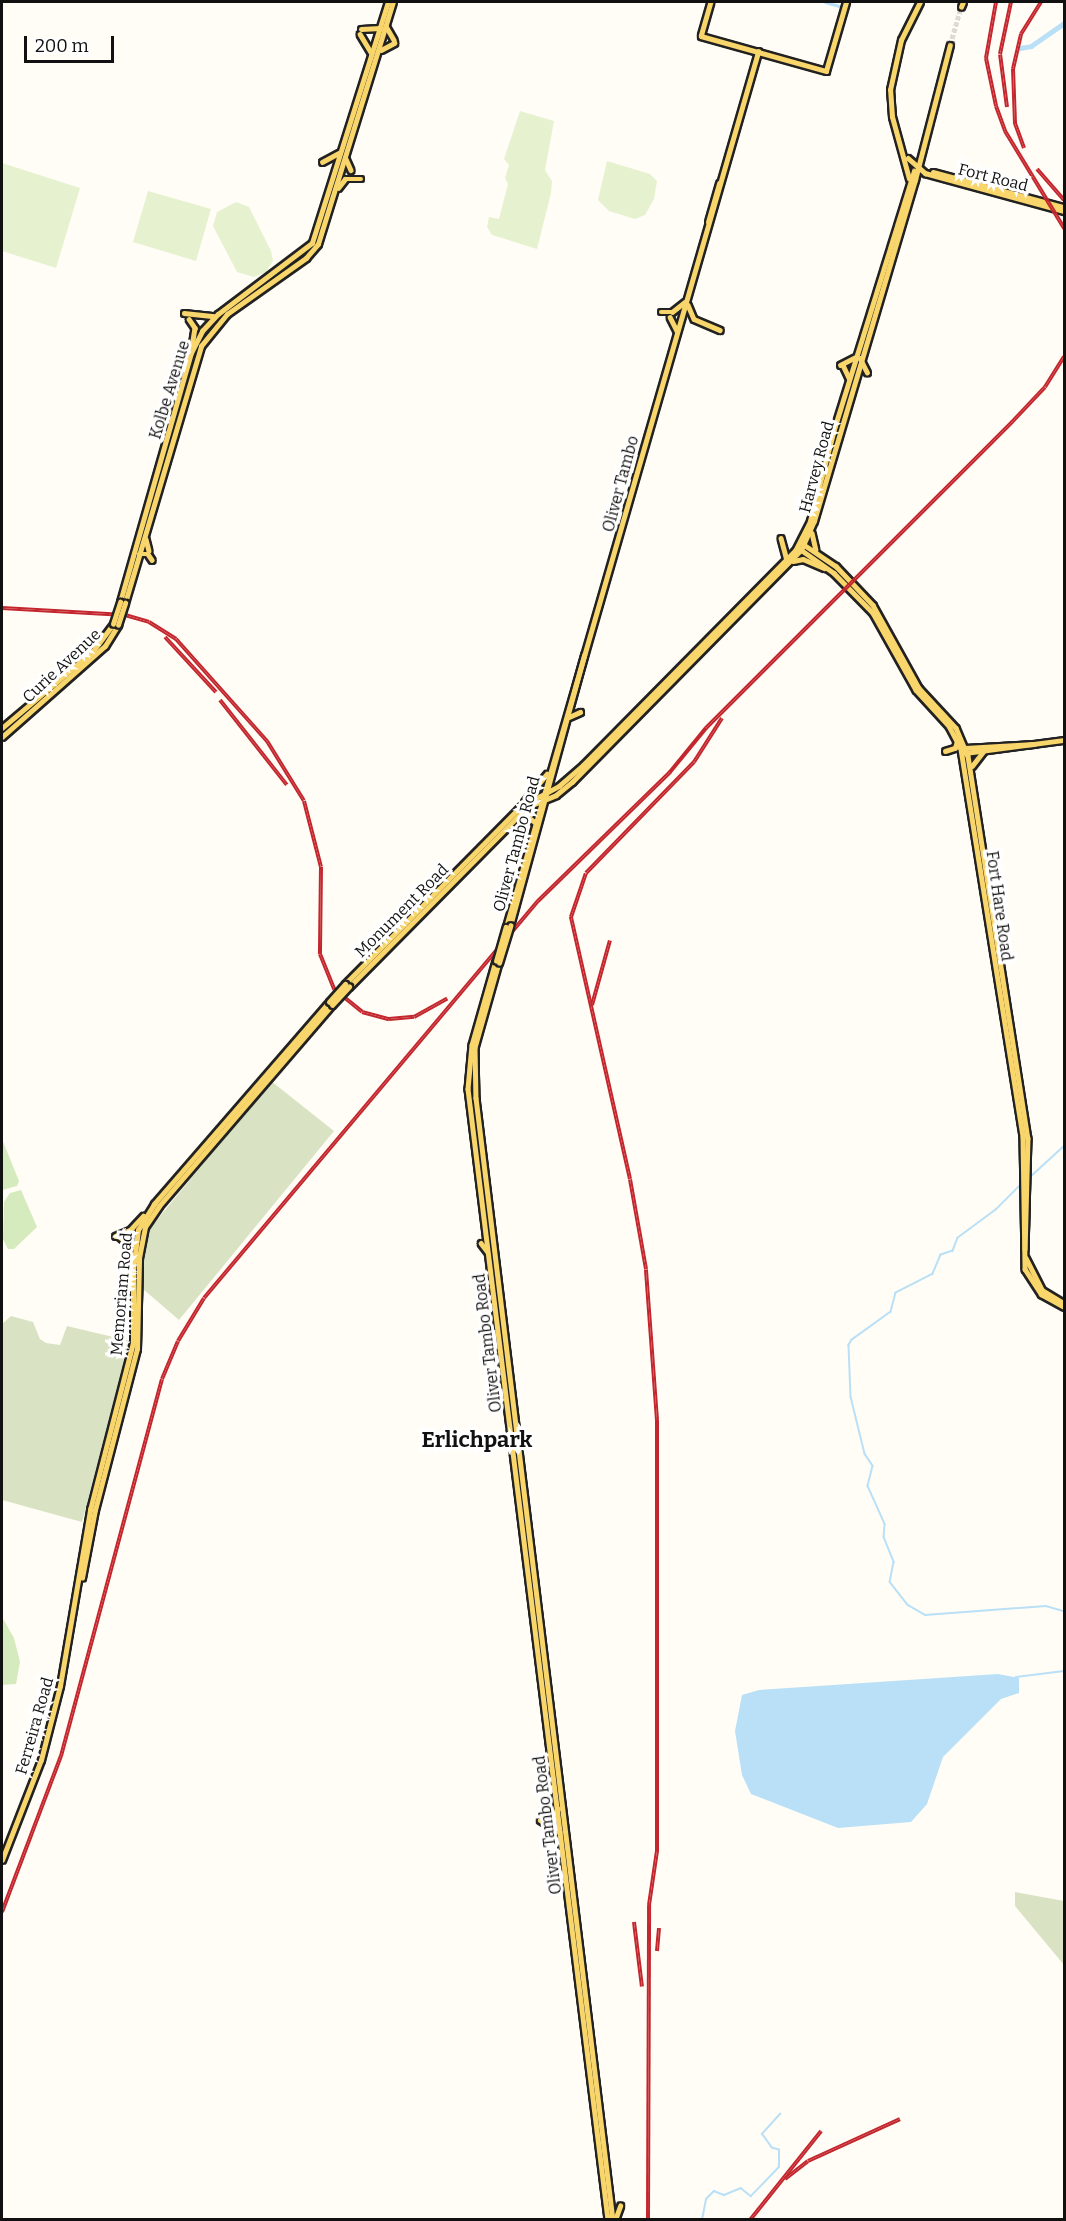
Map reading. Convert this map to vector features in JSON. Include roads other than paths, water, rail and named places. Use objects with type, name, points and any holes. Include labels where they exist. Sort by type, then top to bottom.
[{"type":"main road","points":[[378,54],[394,42],[383,27],[388,2]]},
{"type":"main road","points":[[383,27],[393,2]]},
{"type":"main road","points":[[711,2],[701,36],[826,71],[846,2]]},
{"type":"main road","points":[[908,190],[909,168],[892,117],[890,90],[901,40],[920,2]]},
{"type":"main road","points":[[371,55],[367,41],[361,32],[383,27]]},
{"type":"main road","name":"Kolbe Avenue","points":[[122,602],[139,524],[208,334],[227,314],[315,249],[378,54],[383,27]]},
{"type":"main road","name":"Kolbe Avenue","points":[[122,602],[151,516],[191,353],[202,331],[218,314],[312,243],[371,55],[383,27]]},
{"type":"main road","name":"Harvey Road","points":[[546,791],[563,783],[584,766],[789,561],[813,527],[858,357],[920,170],[919,155],[950,45]]},
{"type":"main road","name":"Oliver Tambo","points":[[616,542],[758,52]]},
{"type":"main road","points":[[902,147],[920,170]]},
{"type":"main road","points":[[322,162],[341,151]]},
{"type":"main road","points":[[345,156],[351,170]]},
{"type":"main road","points":[[915,180],[920,170]]},
{"type":"main road","points":[[908,190],[920,170]]},
{"type":"main road","name":"Fort Road","points":[[920,170],[1065,207]]},
{"type":"main road","name":"Fort Road","points":[[920,170],[1065,211]]},
{"type":"main road","points":[[335,192],[345,179],[361,179]]},
{"type":"main road","name":"Harvey Road","points":[[884,275],[908,190]]},
{"type":"main road","points":[[661,312],[677,310],[686,302],[694,318],[720,330]]},
{"type":"main road","name":"Oliver Tambo","points":[[616,542],[686,302]]},
{"type":"main road","points":[[184,313],[206,318],[218,314]]},
{"type":"main road","points":[[670,317],[677,331]]},
{"type":"main road","points":[[189,319],[195,327],[191,353]]},
{"type":"main road","points":[[849,378],[842,365],[858,357],[867,372]]},
{"type":"main road","name":"Harvey Road","points":[[801,546],[813,512],[849,378],[858,357]]},
{"type":"main road","points":[[139,524],[146,524],[151,516]]},
{"type":"main road","points":[[139,524],[147,529]]},
{"type":"main road","points":[[813,527],[814,549],[836,566]]},
{"type":"main road","points":[[128,570],[135,550],[142,546],[136,535]]},
{"type":"main road","points":[[145,536],[148,551]]},
{"type":"main road","points":[[781,538],[789,561],[811,561],[837,575]]},
{"type":"main road","name":"Oliver Tambo Road","points":[[508,927],[535,822],[544,799],[616,542]]},
{"type":"main road","name":"Fort Hare Road","points":[[801,546],[836,566],[878,611],[920,688],[959,733],[971,771],[1026,1137],[1028,1267],[1042,1290],[1065,1305]]},
{"type":"main road","name":"Fort Hare Road","points":[[801,546],[837,575],[878,619],[916,690],[957,739],[964,751],[1026,1137]]},
{"type":"main road","points":[[139,554],[148,554],[152,560]]},
{"type":"main road","name":"Curie Avenue","points":[[2,736],[105,646],[122,602]]},
{"type":"main road","name":"Curie Avenue","points":[[2,728],[93,651],[115,625]]},
{"type":"main road","name":"Oliver Tambo Road","points":[[551,771],[573,703],[584,655]]},
{"type":"main road","points":[[569,717],[580,712],[573,703]]},
{"type":"main road","points":[[959,733],[980,750]]},
{"type":"main road","points":[[945,752],[955,748],[957,739]]},
{"type":"main road","points":[[964,751],[1065,740]]},
{"type":"main road","points":[[971,771],[980,750]]},
{"type":"main road","name":"Harvey Road","points":[[544,799],[572,782],[584,766]]},
{"type":"main road","points":[[522,804],[551,771],[563,783]]},
{"type":"main road","points":[[544,805],[572,782]]},
{"type":"main road","name":"Monument Road","points":[[347,986],[522,804],[546,791]]},
{"type":"main road","name":"Oliver Tambo Road","points":[[544,799],[498,962],[474,1061],[489,1256],[608,2220]]},
{"type":"main road","name":"Monument Road","points":[[284,1056],[330,1003],[517,817],[544,799]]},
{"type":"main road","points":[[517,817],[528,816],[535,822]]},
{"type":"main road","name":"Memoriam Road","points":[[86,1546],[120,1407],[133,1342],[136,1239],[154,1204],[284,1056]]},
{"type":"main road","name":"Memoriam Road","points":[[135,1271],[144,1232],[159,1206],[284,1056]]},
{"type":"main road","points":[[135,1271],[129,1245],[117,1237],[130,1230],[154,1204]]},
{"type":"main road","points":[[488,1223],[480,1240],[489,1256]]},
{"type":"main road","name":"Oliver Tambo Road","points":[[488,1223],[614,2220]]},
{"type":"main road","points":[[140,1249],[136,1239],[144,1232]]},
{"type":"main road","name":"Ferreira Road","points":[[2,1860],[53,1717],[86,1546]]},
{"type":"main road","points":[[548,1819],[558,1809]]},
{"type":"main road","points":[[540,1820],[560,1833]]},
{"type":"main road","points":[[610,2200],[619,2207],[614,2220]]},
{"type":"water","points":[[998,1674],[1019,1678],[1019,1693],[1001,1699],[943,1757],[927,1804],[911,1822],[838,1828],[751,1794],[742,1775],[735,1731],[742,1695],[759,1690]]},
{"type":"waterway","points":[[825,2],[842,7]]},
{"type":"waterway","points":[[1020,48],[1031,46],[1064,23]]},
{"type":"waterway","points":[[1028,1179],[1064,1146]]},
{"type":"waterway","points":[[1022,1184],[996,1210],[958,1238],[953,1251],[941,1255],[933,1274],[896,1293],[891,1312],[852,1340],[849,1345],[851,1397],[865,1454],[873,1466],[868,1486],[885,1524],[884,1537],[894,1562],[890,1582],[908,1605],[925,1615],[1046,1606],[1064,1611]]},
{"type":"waterway","points":[[1016,1677],[1064,1671]]},
{"type":"waterway","points":[[702,2220],[706,2199],[714,2191],[724,2195],[741,2188],[751,2196],[779,2167],[779,2150],[772,2148],[762,2134],[780,2114]]},
{"type":"tunnel","points":[[950,45],[961,7]]},
{"type":"railway","points":[[996,2],[986,58],[996,106],[1005,131],[1064,228]]},
{"type":"railway","points":[[1007,107],[1000,54],[1011,2]]},
{"type":"railway","points":[[1024,148],[1015,123],[1013,69],[1021,34],[1041,2]]},
{"type":"railway","points":[[1037,169],[1064,200]]},
{"type":"railway","points":[[2,1912],[61,1756],[162,1379],[178,1341],[204,1298],[538,901],[670,772],[706,728],[1012,422],[1045,387],[1064,357]]},
{"type":"railway","points":[[2,608],[125,615],[149,622],[176,639],[267,741],[304,801],[321,867],[320,954],[334,989],[362,1012],[389,1019],[414,1017],[447,999]]},
{"type":"railway","points":[[165,637],[216,692]]},
{"type":"railway","points":[[220,700],[287,785]]},
{"type":"railway","points":[[648,2220],[649,1905],[657,1851],[657,1420],[646,1269],[630,1179],[571,917],[586,873],[694,762],[722,718]]},
{"type":"railway","points":[[592,1005],[610,940]]},
{"type":"railway","points":[[634,1922],[642,1987]]},
{"type":"railway","points":[[657,1951],[659,1928]]},
{"type":"railway","points":[[785,2179],[808,2161],[900,2119]]},
{"type":"railway","points":[[750,2220],[821,2131]]},
{"type":"district","name":"Erlichpark","points":[[477,1440]]}]
